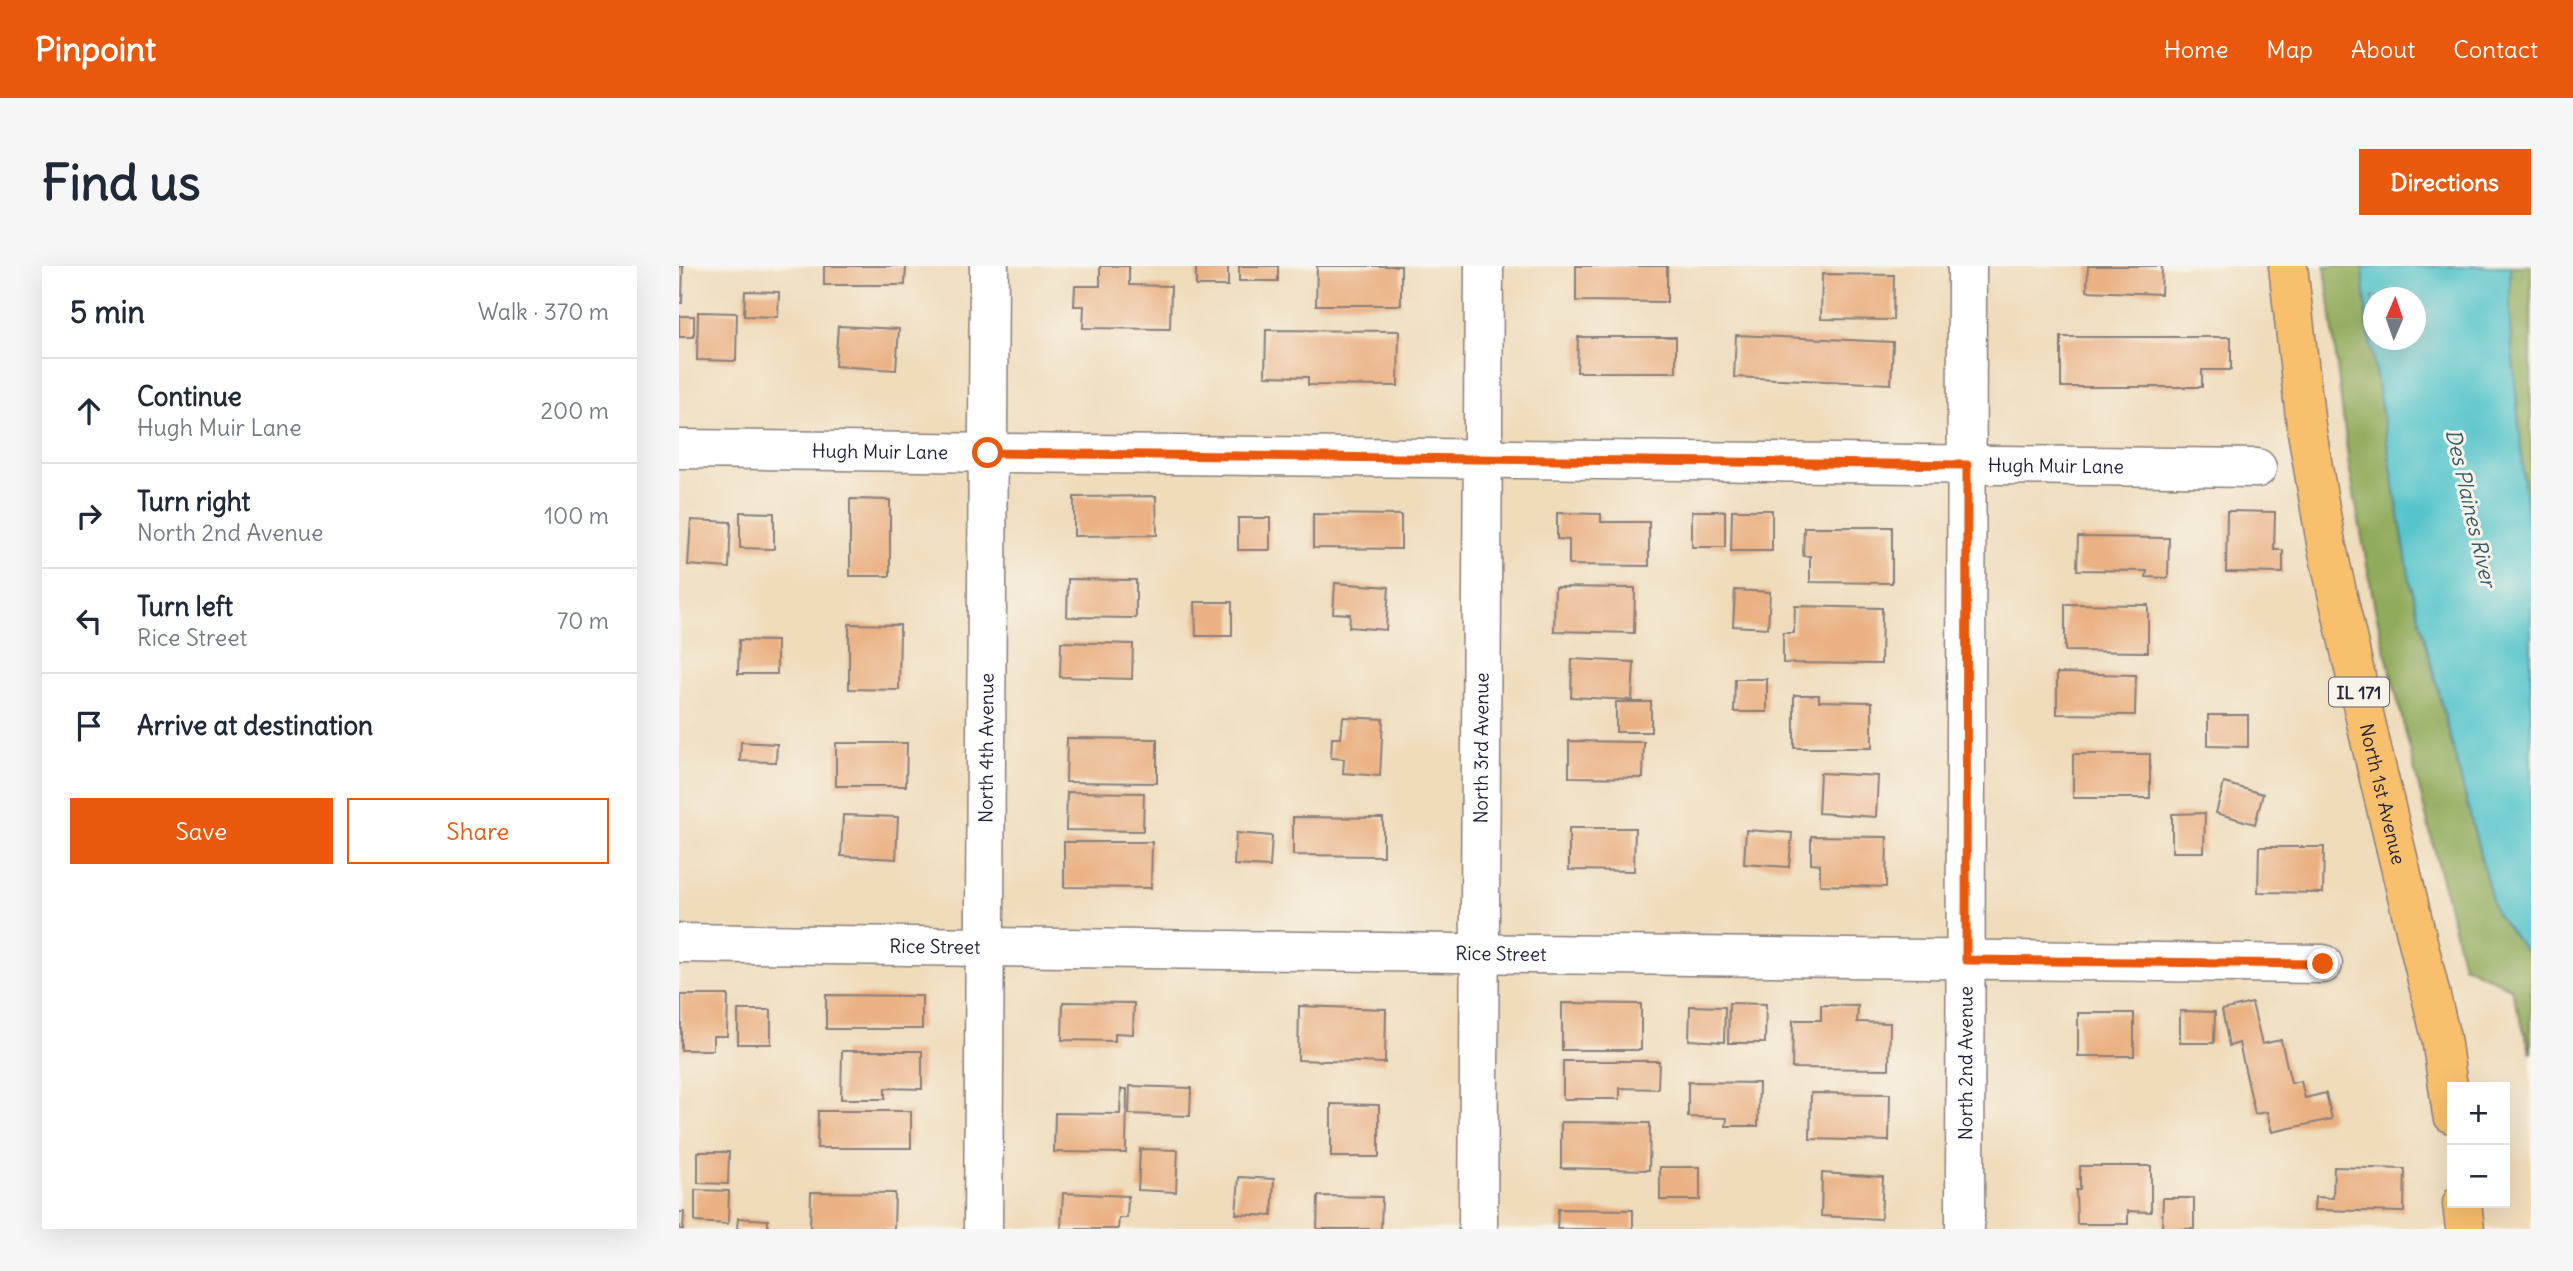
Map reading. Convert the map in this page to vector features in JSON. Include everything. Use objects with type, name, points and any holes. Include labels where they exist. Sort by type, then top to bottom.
[{"type":"main road","name":"North 1st Avenue","points":[[2288,266],[2306,426],[2326,543],[2441,1038],[2447,1082]]},
{"type":"main road","points":[[2463,1208],[2465,1229]]},
{"type":"street","name":"North 4th Avenue","points":[[983,1229],[989,266]]},
{"type":"street","name":"North 3rd Avenue","points":[[1478,1229],[1484,266]]},
{"type":"street","name":"North 2nd Avenue","points":[[1965,1229],[1968,266]]},
{"type":"street","name":"Hugh Muir Lane","points":[[679,449],[2257,468]]},
{"type":"street","name":"Rice Street","points":[[679,943],[2323,964]]},
{"type":"green space","points":[[2325,266],[2363,266],[2363,350],[2372,350],[2410,581],[2495,912],[2531,957],[2531,1053],[2511,988],[2463,965],[2375,609],[2349,466]]},
{"type":"green space","points":[[2510,266],[2531,266],[2531,536],[2510,328]]},
{"type":"water","name":"Des Plaines River","points":[[2363,266],[2510,266],[2510,328],[2531,536],[2531,957],[2495,912],[2410,581],[2372,350],[2426,350],[2426,287],[2364,287]]},
{"type":"building","points":[[679,266],[683,266],[682,303],[679,303]]},
{"type":"building","points":[[824,266],[906,266],[905,285],[824,285]]},
{"type":"building","points":[[1100,266],[1129,266],[1129,285],[1171,286],[1170,329],[1083,328],[1084,306],[1074,306],[1075,286],[1100,286]]},
{"type":"building","points":[[1196,266],[1228,266],[1228,286],[1196,286]]},
{"type":"building","points":[[1239,266],[1278,266],[1278,281],[1239,281]]},
{"type":"building","points":[[1317,266],[1401,266],[1401,305],[1316,305]]},
{"type":"building","points":[[1576,266],[1667,266],[1667,302],[1576,301]]},
{"type":"building","points":[[2088,266],[2162,266],[2161,294],[2087,291]]},
{"type":"building","points":[[1822,274],[1894,275],[1893,320],[1821,319]]},
{"type":"building","points":[[745,291],[779,292],[778,317],[744,316]]},
{"type":"building","points":[[698,312],[737,313],[736,361],[697,360]]},
{"type":"building","points":[[679,316],[694,316],[694,337],[679,337]]},
{"type":"building","points":[[838,326],[899,329],[896,370],[835,366]]},
{"type":"building","points":[[1266,330],[1399,331],[1398,386],[1308,385],[1308,377],[1265,376]]},
{"type":"building","points":[[1736,335],[1893,342],[1891,384],[1734,377]]},
{"type":"building","points":[[1578,337],[1676,337],[1676,372],[1577,372]]},
{"type":"building","points":[[2061,337],[2231,337],[2231,370],[2202,370],[2202,387],[2061,387]]},
{"type":"building","points":[[1156,496],[1157,535],[1074,536],[1074,497]]},
{"type":"building","points":[[850,499],[890,500],[890,576],[850,576]]},
{"type":"building","points":[[1732,510],[1772,510],[1772,551],[1731,551]]},
{"type":"building","points":[[1692,511],[1725,511],[1725,547],[1692,547]]},
{"type":"building","points":[[2227,511],[2275,512],[2274,550],[2283,550],[2283,573],[2226,572]]},
{"type":"building","points":[[740,512],[774,513],[774,549],[740,548]]},
{"type":"building","points":[[1557,513],[1601,514],[1601,522],[1649,522],[1649,566],[1569,565],[1569,540],[1557,539]]},
{"type":"building","points":[[1313,514],[1401,515],[1401,549],[1313,548]]},
{"type":"building","points":[[1238,518],[1270,518],[1270,550],[1238,550]]},
{"type":"building","points":[[691,520],[731,522],[729,568],[688,565]]},
{"type":"building","points":[[1804,527],[1892,527],[1892,583],[1810,582],[1810,556],[1803,556]]},
{"type":"building","points":[[2078,537],[2169,538],[2168,578],[2146,577],[2147,571],[2077,570]]},
{"type":"building","points":[[1068,579],[1136,580],[1136,618],[1067,617]]},
{"type":"building","points":[[1335,583],[1389,587],[1386,630],[1349,627],[1350,614],[1333,613]]},
{"type":"building","points":[[1555,587],[1635,588],[1634,633],[1554,631]]},
{"type":"building","points":[[1735,590],[1770,592],[1768,628],[1733,626]]},
{"type":"building","points":[[1195,602],[1232,602],[1232,636],[1196,636]]},
{"type":"building","points":[[2065,604],[2148,605],[2148,652],[2065,651]]},
{"type":"building","points":[[1795,606],[1882,608],[1881,664],[1783,663],[1783,633],[1794,633]]},
{"type":"building","points":[[849,624],[900,625],[899,690],[849,689]]},
{"type":"building","points":[[739,640],[777,641],[777,674],[738,674]]},
{"type":"building","points":[[1061,642],[1133,644],[1132,679],[1060,677]]},
{"type":"building","points":[[1572,659],[1634,662],[1632,700],[1571,697]]},
{"type":"building","points":[[2057,673],[2136,675],[2135,715],[2057,714]]},
{"type":"building","points":[[1735,679],[1767,679],[1767,712],[1734,712]]},
{"type":"building","points":[[1794,695],[1819,695],[1819,701],[1872,702],[1872,748],[1794,748]]},
{"type":"building","points":[[1616,702],[1651,702],[1651,732],[1616,732]]},
{"type":"building","points":[[2208,715],[2248,715],[2248,747],[2208,746]]},
{"type":"building","points":[[1343,717],[1383,719],[1380,776],[1343,773],[1344,759],[1331,758],[1332,738],[1341,738]]},
{"type":"building","points":[[1067,738],[1157,739],[1157,783],[1066,782]]},
{"type":"building","points":[[1569,741],[1644,742],[1643,778],[1569,777]]},
{"type":"building","points":[[741,742],[777,744],[776,762],[740,761]]},
{"type":"building","points":[[836,743],[907,743],[906,786],[836,786]]},
{"type":"building","points":[[2073,754],[2150,754],[2150,798],[2073,798]]},
{"type":"building","points":[[1820,773],[1878,776],[1876,817],[1818,813]]},
{"type":"building","points":[[2224,783],[2263,794],[2255,824],[2216,813]]},
{"type":"building","points":[[1067,792],[1144,793],[1143,831],[1066,830]]},
{"type":"building","points":[[2205,813],[2204,852],[2172,852],[2172,814]]},
{"type":"building","points":[[843,815],[898,817],[896,859],[841,856]]},
{"type":"building","points":[[1293,817],[1383,818],[1383,856],[1293,855]]},
{"type":"building","points":[[1569,828],[1635,828],[1634,871],[1569,870]]},
{"type":"building","points":[[1746,830],[1792,833],[1789,867],[1744,864]]},
{"type":"building","points":[[1236,833],[1272,836],[1270,867],[1234,865]]},
{"type":"building","points":[[1811,836],[1887,837],[1886,887],[1820,885],[1820,864],[1811,863]]},
{"type":"building","points":[[1064,842],[1152,842],[1151,888],[1064,887]]},
{"type":"building","points":[[2259,847],[2324,847],[2323,893],[2258,892]]},
{"type":"building","points":[[681,995],[728,995],[727,1036],[713,1036],[713,1050],[681,1050]]},
{"type":"building","points":[[826,995],[922,996],[922,1029],[826,1029]]},
{"type":"building","points":[[1063,1002],[1134,1003],[1133,1034],[1115,1033],[1115,1041],[1062,1040]]},
{"type":"building","points":[[1562,1003],[1641,1004],[1641,1050],[1562,1050]]},
{"type":"building","points":[[1729,1003],[1766,1004],[1765,1043],[1728,1043]]},
{"type":"building","points":[[2252,1003],[2262,1044],[2281,1040],[2291,1083],[2301,1081],[2305,1098],[2326,1093],[2332,1119],[2272,1132],[2267,1112],[2255,1114],[2239,1043],[2229,1046],[2222,1010]]},
{"type":"building","points":[[1821,1005],[1858,1006],[1857,1022],[1890,1023],[1889,1069],[1792,1068],[1793,1020],[1821,1020]]},
{"type":"building","points":[[1299,1006],[1386,1009],[1385,1063],[1298,1060]]},
{"type":"building","points":[[1690,1006],[1725,1007],[1724,1042],[1689,1040]]},
{"type":"building","points":[[738,1010],[771,1010],[771,1044],[738,1044]]},
{"type":"building","points":[[2180,1011],[2215,1012],[2214,1043],[2180,1043]]},
{"type":"building","points":[[2078,1013],[2134,1013],[2134,1056],[2078,1056]]},
{"type":"building","points":[[842,1051],[922,1051],[922,1089],[885,1088],[885,1099],[841,1099]]},
{"type":"building","points":[[1563,1061],[1659,1061],[1658,1089],[1620,1088],[1620,1099],[1563,1099]]},
{"type":"building","points":[[1688,1082],[1759,1083],[1758,1126],[1726,1126],[1727,1118],[1688,1117]]},
{"type":"building","points":[[1130,1086],[1191,1088],[1190,1116],[1129,1114]]},
{"type":"building","points":[[1121,1089],[1127,1089],[1126,1153],[1054,1152],[1055,1113],[1120,1114]]},
{"type":"building","points":[[1811,1093],[1890,1094],[1889,1141],[1810,1139]]},
{"type":"building","points":[[1331,1104],[1379,1105],[1379,1157],[1331,1157]]},
{"type":"building","points":[[818,1111],[911,1111],[911,1148],[817,1148]]},
{"type":"building","points":[[1561,1122],[1650,1123],[1649,1170],[1561,1168]]},
{"type":"building","points":[[1140,1149],[1178,1150],[1176,1192],[1138,1190]]},
{"type":"building","points":[[698,1152],[729,1152],[728,1184],[698,1183]]},
{"type":"building","points":[[2080,1166],[2151,1166],[2151,1212],[2128,1211],[2128,1224],[2077,1224],[2076,1190],[2080,1190]]},
{"type":"building","points":[[1660,1167],[1700,1167],[1700,1200],[1660,1200]]},
{"type":"building","points":[[2334,1167],[2405,1169],[2404,1212],[2314,1210],[2315,1197],[2333,1198]]},
{"type":"building","points":[[1822,1173],[1883,1177],[1881,1219],[1821,1216]]},
{"type":"building","points":[[1239,1177],[1274,1179],[1272,1216],[1236,1214]]},
{"type":"building","points":[[695,1190],[729,1191],[728,1224],[695,1222]]},
{"type":"building","points":[[811,1192],[895,1193],[894,1229],[810,1229]]},
{"type":"building","points":[[1063,1193],[1128,1196],[1127,1218],[1119,1218],[1118,1229],[1061,1229]]},
{"type":"building","points":[[1318,1196],[1382,1197],[1381,1229],[1317,1229]]},
{"type":"building","points":[[2163,1198],[2194,1198],[2194,1229],[2162,1229]]},
{"type":"building","points":[[1558,1209],[1633,1210],[1633,1229],[1557,1229]]},
{"type":"building","points":[[679,1212],[684,1212],[683,1229],[679,1229]]},
{"type":"building","points":[[738,1218],[768,1220],[768,1229],[737,1229]]},
{"type":"route","points":[[988,453],[1967,465],[1966,960],[2323,964]]}]
